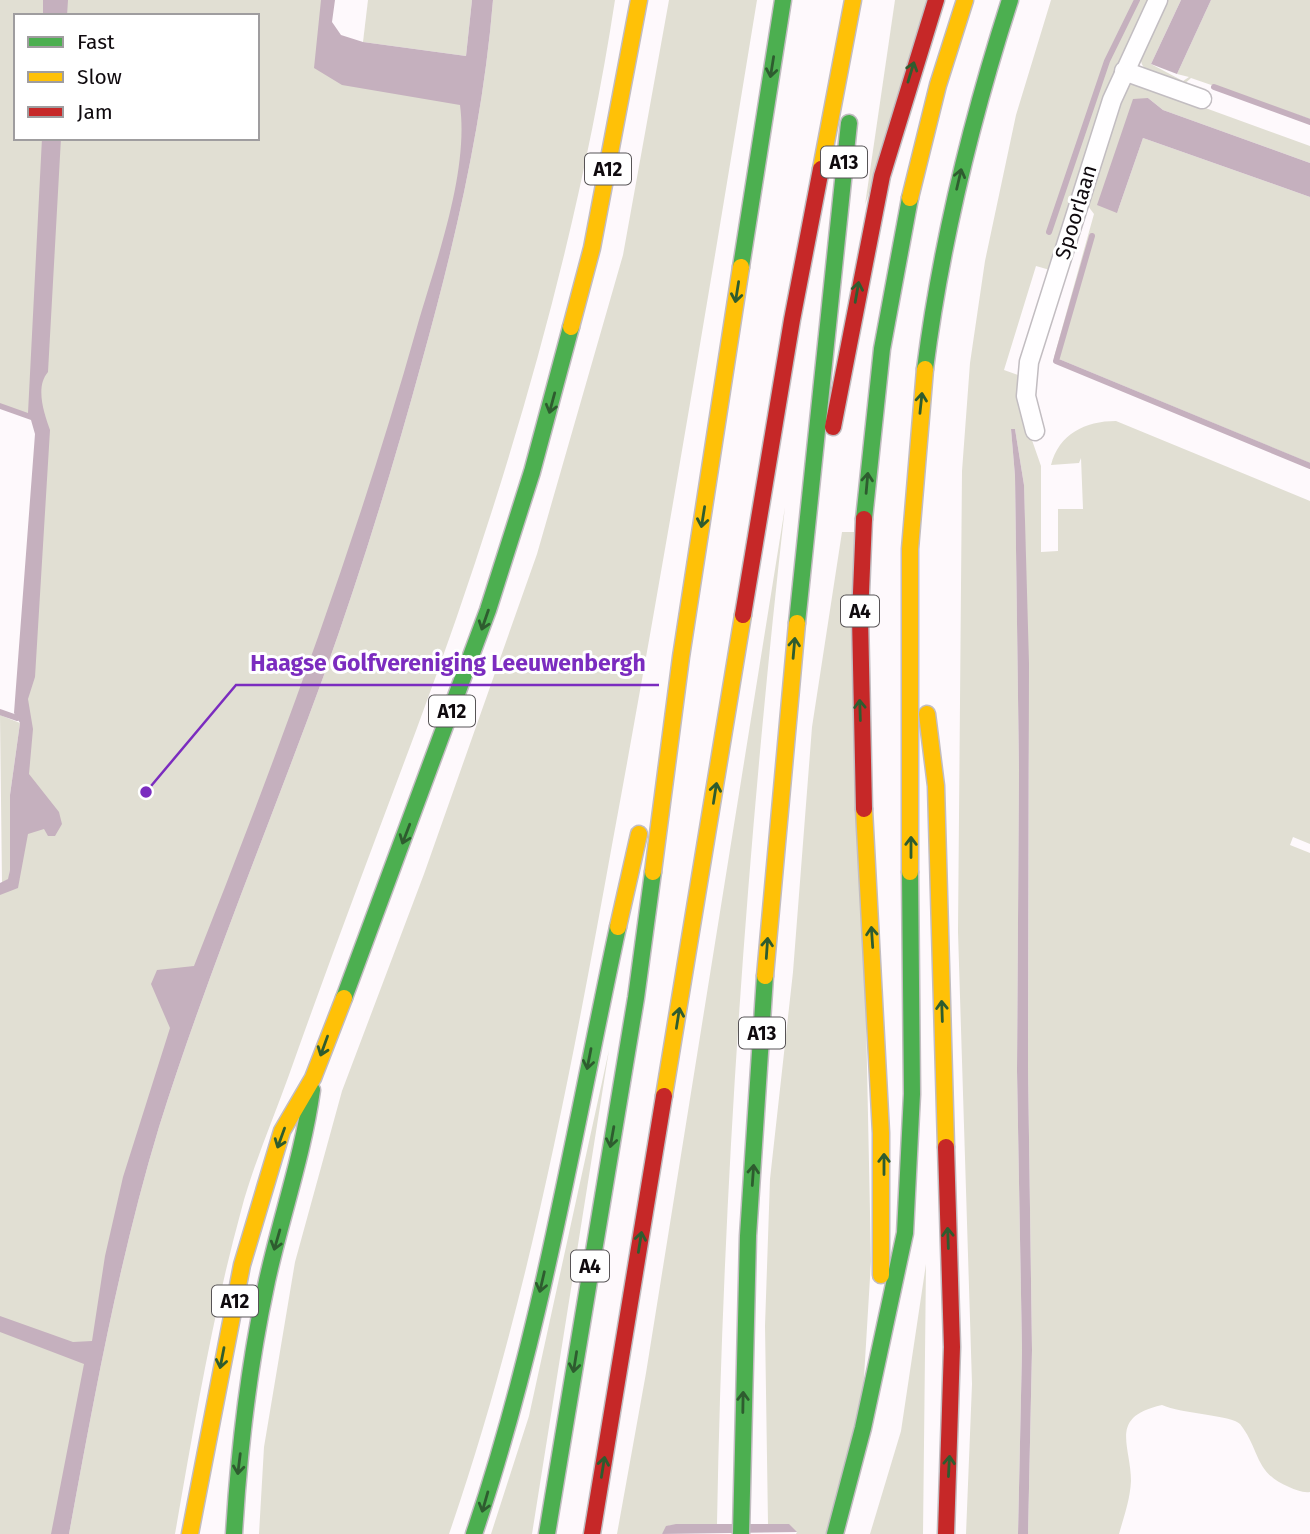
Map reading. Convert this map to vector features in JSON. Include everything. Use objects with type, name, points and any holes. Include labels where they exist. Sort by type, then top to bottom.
[{"type":"highway","name":"A12","points":[[190,1534],[242,1265],[282,1131],[313,1078],[464,680],[526,493],[592,247],[639,0]]},
{"type":"highway","name":"A4","points":[[547,1534],[636,998],[681,657],[783,0]]},
{"type":"highway","name":"A4","points":[[592,1534],[792,320],[853,0]]},
{"type":"highway","name":"A13","points":[[741,1534],[750,1221],[764,999],[799,597],[862,0]]},
{"type":"highway","points":[[799,597],[869,230],[896,122],[936,0]]},
{"type":"highway","name":"A4","points":[[878,1357],[883,1122],[860,707],[864,512],[876,388],[904,226],[928,126],[965,0]]},
{"type":"highway","name":"A4","points":[[835,1534],[905,1233],[911,1139],[910,569],[916,459],[937,292],[972,125],[1010,0]]},
{"type":"highway","points":[[910,569],[936,786],[952,1347],[946,1534]]},
{"type":"highway","points":[[474,1534],[529,1338],[567,1173],[602,992],[681,657]]},
{"type":"highway","name":"A12","points":[[234,1534],[249,1385],[274,1250],[307,1134],[313,1078]]},
{"type":"street","name":"Spoorlaan","points":[[1035,431],[1026,396],[1030,362],[1111,100],[1158,0]]},
{"type":"street","points":[[1124,71],[1202,99]]},
{"type":"shaded area","points":[[0,0],[332,0],[328,32],[479,85],[469,146],[380,481],[190,1004],[115,1255],[62,1534],[0,1534],[0,889],[15,879],[41,432],[35,418],[0,405]]},
{"type":"shaded area","points":[[43,0],[68,0],[67,14],[43,14]]},
{"type":"shaded area","points":[[321,0],[335,0],[332,22],[341,35],[363,42],[466,56],[472,0],[493,0],[475,137],[434,316],[364,558],[324,675],[197,1013],[159,1127],[120,1278],[69,1534],[51,1534],[84,1364],[0,1332],[0,1316],[73,1342],[92,1341],[105,1256],[123,1177],[170,1028],[151,984],[157,970],[194,966],[255,808],[314,649],[368,489],[441,245],[460,159],[460,105],[342,85],[314,68]]},
{"type":"shaded area","points":[[368,0],[472,0],[466,56],[363,42]]},
{"type":"shaded area","points":[[493,0],[615,0],[580,185],[534,369],[508,460],[449,639],[246,1194],[212,1331],[175,1534],[69,1534],[120,1278],[159,1127],[218,957],[338,636],[376,519],[422,361],[446,272],[475,137]]},
{"type":"shaded area","points":[[669,0],[757,0],[669,529],[596,932],[544,1193],[501,1365],[449,1534],[259,1534],[264,1447],[295,1262],[342,1091],[424,874],[537,554],[623,255]]},
{"type":"shaded area","points":[[895,0],[932,0],[865,205]]},
{"type":"shaded area","points":[[1051,0],[1150,0],[1105,97],[1050,270],[1036,266],[1004,370],[1018,375],[1025,420],[1041,466],[1041,552],[1058,551],[1058,509],[1083,509],[1081,458],[1079,463],[1051,465],[1055,454],[1067,437],[1094,424],[1116,421],[1310,501],[1310,844],[1293,837],[1290,845],[1310,853],[1310,1492],[1292,1488],[1269,1475],[1246,1433],[1235,1421],[1162,1405],[1145,1410],[1128,1425],[1126,1434],[1131,1481],[1119,1534],[1028,1534],[1032,1350],[1028,1067],[1029,766],[1024,485],[1015,429],[1011,429],[1015,476],[1019,770],[1017,1071],[1022,1350],[1018,1534],[966,1534],[972,1384],[958,932],[962,471],[970,363],[985,261],[1016,115]]},
{"type":"shaded area","points":[[1167,0],[1181,0],[1151,64],[1183,81],[1189,77],[1177,74],[1211,0],[1310,0],[1310,119],[1191,78],[1182,86],[1148,72],[1141,61],[1141,54]]},
{"type":"shaded area","points":[[1181,0],[1211,0],[1177,74],[1151,64]]},
{"type":"shaded area","points":[[1132,84],[1145,86],[1310,146],[1310,163],[1163,110],[1148,98],[1117,213],[1143,138],[1310,197],[1310,463],[1054,357],[1094,214],[1088,206],[1119,99],[1126,87]]},
{"type":"shaded area","points":[[1148,98],[1163,110],[1310,163],[1310,197],[1143,138],[1117,213],[1097,205],[1133,99]]},
{"type":"shaded area","points":[[42,140],[61,140],[48,372],[41,392],[50,430],[35,677],[28,699],[33,729],[29,774],[59,812],[62,824],[55,836],[48,836],[44,829],[28,834],[18,888],[0,895],[0,883],[8,879],[10,870],[10,795],[20,723],[14,713],[35,434],[31,420],[0,409],[0,403],[28,413]]},
{"type":"shaded area","points":[[1011,429],[1015,429],[1024,485],[1029,663],[1028,1067],[1032,1350],[1028,1534],[1018,1534],[1022,1350],[1017,1071],[1019,770],[1015,476]]},
{"type":"shaded area","points":[[785,507],[759,761],[739,1015],[725,1269],[717,1524],[670,1525],[662,1534],[617,1534],[646,1373]]},
{"type":"shaded area","points":[[842,532],[856,532],[871,1261],[863,1394],[826,1534],[796,1534],[797,1532],[768,1524],[765,1326],[770,1179],[793,972],[812,727]]},
{"type":"shaded area","points":[[0,715],[20,723],[10,795],[9,879],[2,883]]},
{"type":"shaded area","points":[[609,1050],[532,1534],[491,1534],[529,1416]]},
{"type":"shaded area","points":[[926,1264],[923,1534],[870,1534],[901,1431]]},
{"type":"shaded area","points":[[789,1524],[797,1532],[662,1534],[666,1526]]},
{"type":"waterway","points":[[1049,232],[1107,61],[1137,0]]},
{"type":"waterway","points":[[1214,87],[1310,122]]},
{"type":"waterway","points":[[1092,236],[1056,361],[1310,466]]},
{"type":"waterway","points":[[0,712],[17,718]]},
{"type":"traffic: fast","points":[[741,267],[783,0]]},
{"type":"traffic: fast","points":[[925,369],[940,275],[959,183],[1010,0]]},
{"type":"traffic: fast","points":[[797,623],[849,123]]},
{"type":"traffic: fast","points":[[864,519],[882,349],[910,198]]},
{"type":"traffic: fast","points":[[344,998],[488,610],[532,472],[571,327]]},
{"type":"traffic: fast","points":[[547,1534],[636,998],[653,872]]},
{"type":"traffic: fast","points":[[835,1534],[863,1428],[905,1233],[912,1094],[910,872]]},
{"type":"traffic: fast","points":[[474,1534],[519,1385],[555,1233],[618,927]]},
{"type":"traffic: fast","points":[[741,1534],[748,1236],[765,976]]},
{"type":"traffic: fast","points":[[234,1534],[242,1438],[255,1344],[312,1090]]},
{"type":"traffic: slow","points":[[571,327],[592,248],[639,0]]},
{"type":"traffic: slow","points":[[821,169],[853,0]]},
{"type":"traffic: slow","points":[[910,198],[938,85],[965,0]]},
{"type":"traffic: slow","points":[[653,872],[681,657],[741,267]]},
{"type":"traffic: slow","points":[[910,872],[910,549],[925,369]]},
{"type":"traffic: slow","points":[[664,1096],[743,615]]},
{"type":"traffic: slow","points":[[765,976],[797,623]]},
{"type":"traffic: slow","points":[[927,714],[936,786],[946,1147]]},
{"type":"traffic: slow","points":[[864,809],[881,1133],[881,1275]]},
{"type":"traffic: slow","points":[[618,927],[639,834]]},
{"type":"traffic: slow","points":[[190,1534],[242,1265],[282,1131],[313,1078],[344,998]]},
{"type":"traffic: jam","points":[[833,427],[882,176],[936,0]]},
{"type":"traffic: jam","points":[[743,615],[792,320],[821,169]]},
{"type":"traffic: jam","points":[[864,519],[860,617],[864,809]]},
{"type":"traffic: jam","points":[[592,1534],[664,1096]]},
{"type":"traffic: jam","points":[[946,1147],[952,1347],[946,1534]]},
{"type":"place","name":"Haagse Golfvereniging Leeuwenbergh","points":[[146,792]]}]
